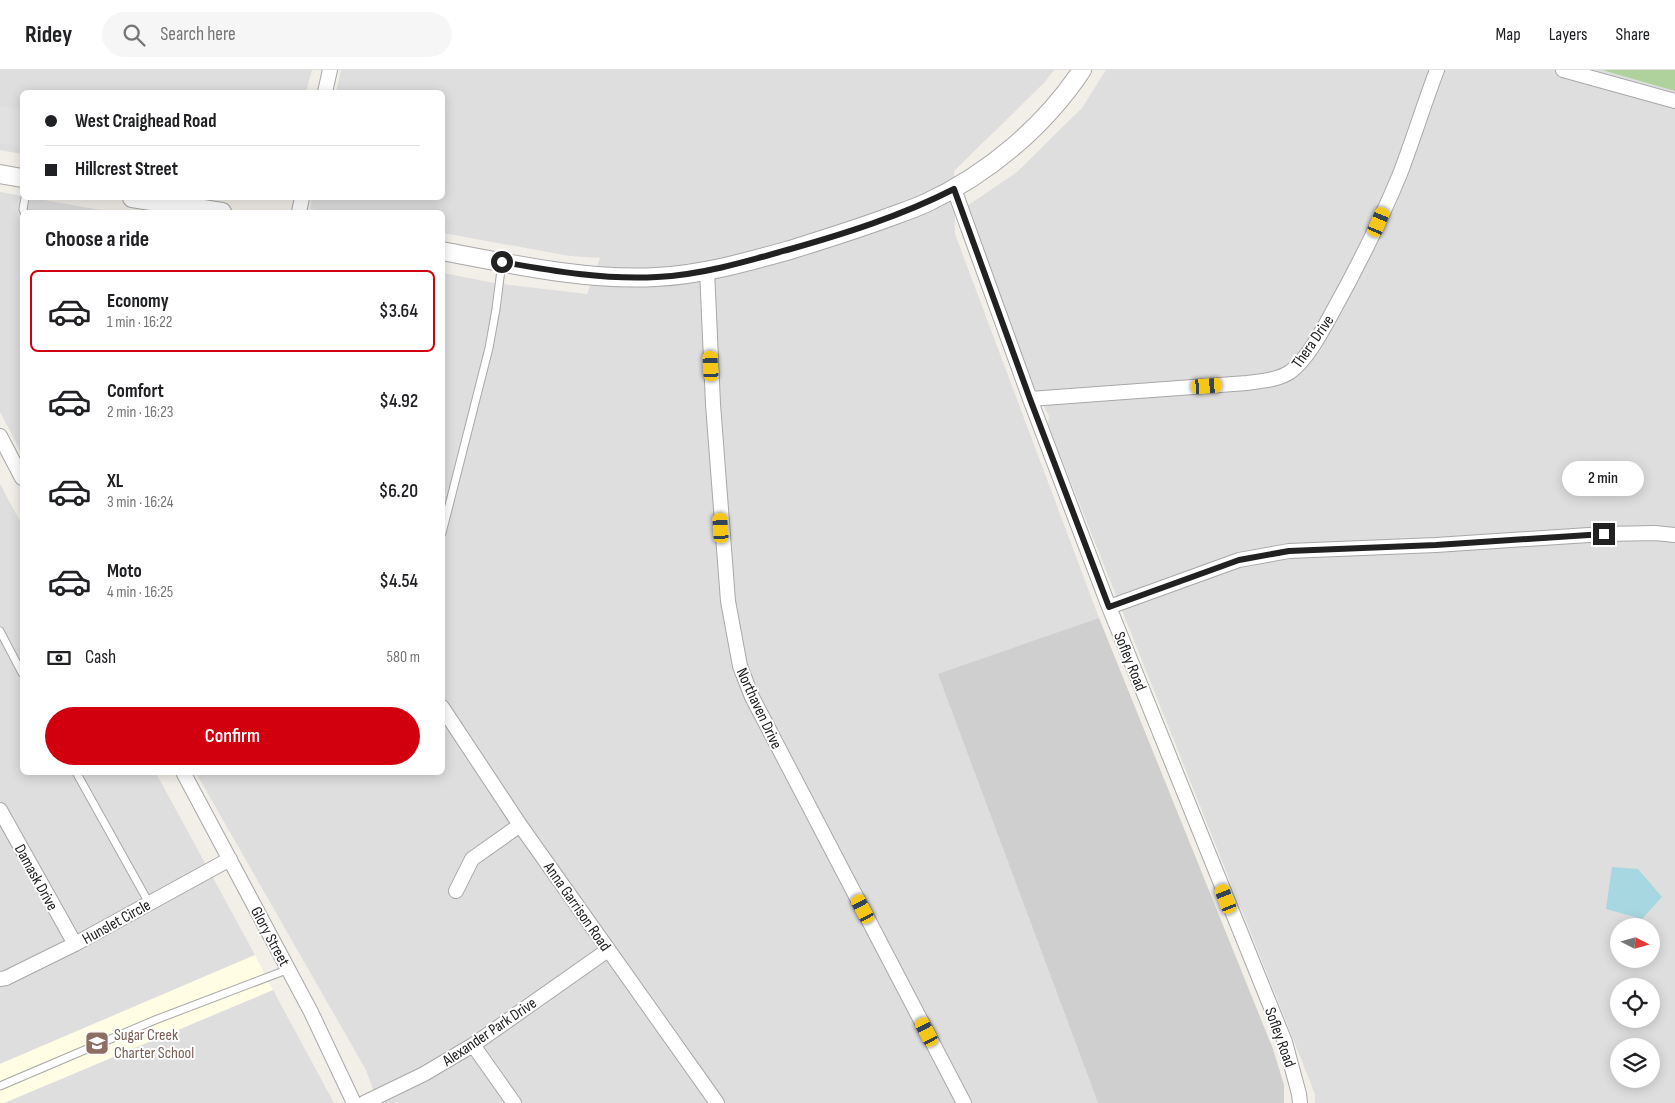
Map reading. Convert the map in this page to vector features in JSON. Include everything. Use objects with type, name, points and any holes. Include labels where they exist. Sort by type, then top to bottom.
[{"type":"street","points":[[325,90],[330,70]]},
{"type":"street","points":[[445,252],[548,270],[631,277],[657,277],[707,270],[835,237],[925,204],[954,189],[989,167],[1019,142],[1067,92],[1082,70]]},
{"type":"street","name":"Thera Drive","points":[[1030,399],[1247,383],[1271,380],[1291,371],[1302,361],[1326,325],[1351,280],[1379,222],[1400,172],[1437,70]]},
{"type":"street","points":[[1563,70],[1675,101]]},
{"type":"street","points":[[0,174],[20,178]]},
{"type":"street","name":"Sofley Road","points":[[954,189],[1030,399],[1109,607],[1285,1042],[1300,1094],[1300,1103]]},
{"type":"street","points":[[145,200],[209,210]]},
{"type":"street","name":"Northaven Drive","points":[[707,270],[713,404],[723,555],[728,601],[740,666],[752,697],[964,1103]]},
{"type":"street","points":[[0,436],[20,474]]},
{"type":"street","points":[[1109,607],[1239,560],[1289,551],[1436,545],[1604,534],[1655,533],[1675,535]]},
{"type":"street","name":"Anna Garrison Road","points":[[445,712],[520,825],[717,1103]]},
{"type":"street","name":"Glory Street","points":[[185,775],[312,1012],[354,1103]]},
{"type":"street","name":"Damask Drive","points":[[0,810],[75,944]]},
{"type":"street","points":[[456,891],[472,859],[520,825]]},
{"type":"street","name":"Hunslet Circle","points":[[0,979],[6,978],[75,944],[230,859]]},
{"type":"street","name":"Alexander Park Drive","points":[[364,1103],[424,1074],[472,1045],[608,950]]},
{"type":"street","points":[[472,1045],[514,1103]]},
{"type":"lane","points":[[445,521],[489,348],[502,262]]},
{"type":"lane","points":[[0,631],[20,669]]},
{"type":"lane","points":[[78,775],[149,903]]},
{"type":"lane","points":[[0,1086],[155,1020],[289,969]]},
{"type":"shaded area","points":[[0,70],[312,70],[307,90],[20,90],[20,154],[0,150]]},
{"type":"shaded area","points":[[341,70],[1054,70],[1045,82],[954,171],[955,234],[1099,618],[939,675],[1098,1103],[378,1103],[366,1070],[197,775],[445,775],[445,273],[494,283],[587,294],[600,258],[570,256],[445,233],[445,210],[310,209],[312,200],[445,200],[445,90],[336,90]]},
{"type":"shaded area","points":[[1106,70],[1675,70],[1675,1103],[1315,1103],[1315,1094],[1048,425],[1049,416],[1032,383],[967,206],[1017,172],[1082,108]]},
{"type":"shaded area","points":[[0,106],[20,110],[20,147],[0,143]]},
{"type":"shaded area","points":[[0,192],[20,196],[20,200],[44,200],[100,210],[20,210],[20,450],[0,412]]},
{"type":"shaded area","points":[[0,484],[20,521],[20,775],[157,775],[255,955],[0,1064]]},
{"type":"shaded area","points":[[1099,618],[1273,1049],[1284,1085],[1284,1103],[1098,1103],[938,674]]},
{"type":"shaded area","name":"Sugar Creek Charter School","points":[[255,955],[273,990],[4,1103],[0,1103],[0,1064]]},
{"type":"shaded area","points":[[273,990],[334,1103],[4,1103],[194,1022]]},
{"type":"green space","points":[[1602,70],[1675,70],[1675,91]]},
{"type":"water","points":[[1612,867],[1638,869],[1662,897],[1643,918],[1606,909]]},
{"type":"place","name":"Sugar Creek Charter School","points":[[97,1043]]},
{"type":"route","points":[[502,262],[548,270],[631,277],[657,277],[707,270],[835,237],[925,204],[954,189],[1030,399],[1109,607],[1239,560],[1255,556],[1289,551],[1436,545],[1604,534]]}]
